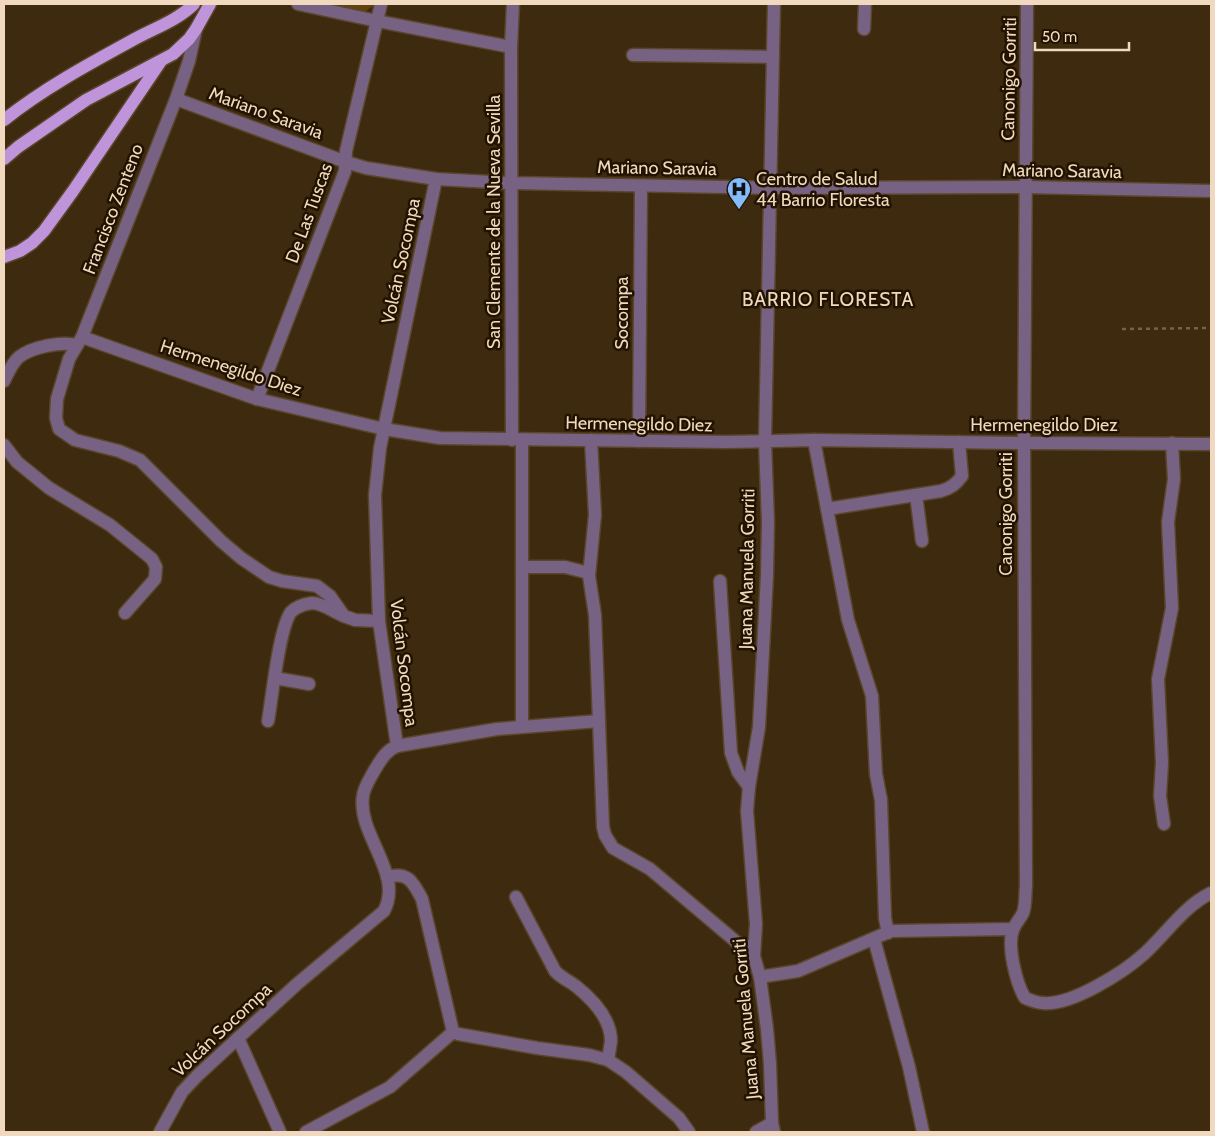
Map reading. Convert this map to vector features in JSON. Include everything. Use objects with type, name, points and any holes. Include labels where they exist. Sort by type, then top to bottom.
[{"type":"main road","points":[[4,120],[58,82],[134,39],[178,17],[194,4]]},
{"type":"main road","points":[[4,159],[18,147],[86,100],[161,61],[183,45],[196,29],[210,4]]},
{"type":"main road","points":[[4,257],[20,251],[32,243],[44,231],[161,61]]},
{"type":"street","points":[[298,4],[512,46]]},
{"type":"street","name":"De Las Tuscas","points":[[257,399],[345,171],[346,150],[381,4]]},
{"type":"street","name":"San Clemente de la Nueva Sevilla","points":[[513,4],[512,183],[517,440],[522,567],[522,726]]},
{"type":"street","name":"Juana Manuela Gorriti","points":[[773,1128],[770,1064],[760,976],[754,956],[756,924],[747,811],[758,728],[767,575],[768,522],[765,441],[774,4]]},
{"type":"street","points":[[864,29],[865,4]]},
{"type":"street","name":"Canonigo Gorriti","points":[[1027,4],[1024,443],[1026,886],[1023,912],[1013,930],[1011,939],[1017,983],[1025,998],[1044,1004],[1072,998],[1131,965],[1190,907],[1211,893]]},
{"type":"street","name":"Francisco Zenteno","points":[[196,29],[189,61],[176,99],[79,341],[69,359],[57,399],[56,418],[59,429],[64,434],[81,442],[119,451],[140,460],[221,541],[241,558],[269,577],[282,581],[307,584],[322,589],[330,596],[344,616]]},
{"type":"street","points":[[633,54],[773,57]]},
{"type":"street","name":"Mariano Saravia","points":[[176,99],[346,162],[366,168],[436,179],[641,186],[771,188],[1025,187],[1211,191]]},
{"type":"street","name":"Volcán Socompa","points":[[160,1132],[182,1092],[198,1075],[297,984],[384,911],[390,898],[388,877],[366,822],[363,806],[363,794],[367,784],[389,749],[397,746],[379,621],[375,495],[384,429],[436,179]]},
{"type":"street","name":"Socompa","points":[[639,441],[641,186]]},
{"type":"street","points":[[4,381],[19,358],[27,353],[57,344],[79,341]]},
{"type":"street","name":"Hermenegildo Diez","points":[[79,341],[257,399],[384,429],[440,438],[1211,444]]},
{"type":"street","points":[[591,440],[594,516],[589,573],[595,615],[603,827],[613,848],[650,869],[740,945],[754,947]]},
{"type":"street","points":[[814,440],[848,620],[872,696],[876,774],[881,800],[884,918],[888,932]]},
{"type":"street","points":[[827,509],[948,489],[962,476],[959,442]]},
{"type":"street","points":[[1164,824],[1160,796],[1162,763],[1158,679],[1172,608],[1168,522],[1174,480],[1172,443]]},
{"type":"street","points":[[4,445],[17,462],[50,488],[110,525],[152,559],[156,567],[155,579],[125,613]]},
{"type":"street","points":[[916,495],[922,541]]},
{"type":"street","points":[[522,567],[565,567],[589,573]]},
{"type":"street","points":[[720,581],[731,753],[738,772],[749,787]]},
{"type":"street","points":[[268,721],[282,638],[292,612],[299,606],[314,603],[321,604],[334,612],[355,620],[379,621]]},
{"type":"street","points":[[275,678],[308,684]]},
{"type":"street","points":[[397,746],[497,729],[599,721]]},
{"type":"street","points":[[388,877],[397,874],[404,875],[412,881],[422,899],[454,1032]]},
{"type":"street","points":[[516,897],[555,971],[576,986],[595,1004],[604,1016],[611,1040],[608,1060]]},
{"type":"street","points":[[760,976],[798,971],[888,932],[897,930],[1013,930]]},
{"type":"street","points":[[874,939],[909,1067],[924,1132]]},
{"type":"street","points":[[454,1032],[608,1060],[626,1072],[679,1118],[689,1132]]},
{"type":"street","points":[[306,1132],[390,1087],[454,1032]]},
{"type":"street","points":[[238,1038],[280,1132]]},
{"type":"street","points":[[756,1132],[773,1128]]},
{"type":"path","points":[[1122,329],[1211,328]]},
{"type":"shaded area","points":[[324,4],[374,4],[363,13]]},
{"type":"place","name":"Centro de Salud 44 Barrio Floresta","points":[[739,210]]},
{"type":"district","name":"BARRIO FLORESTA","points":[[828,299]]}]
